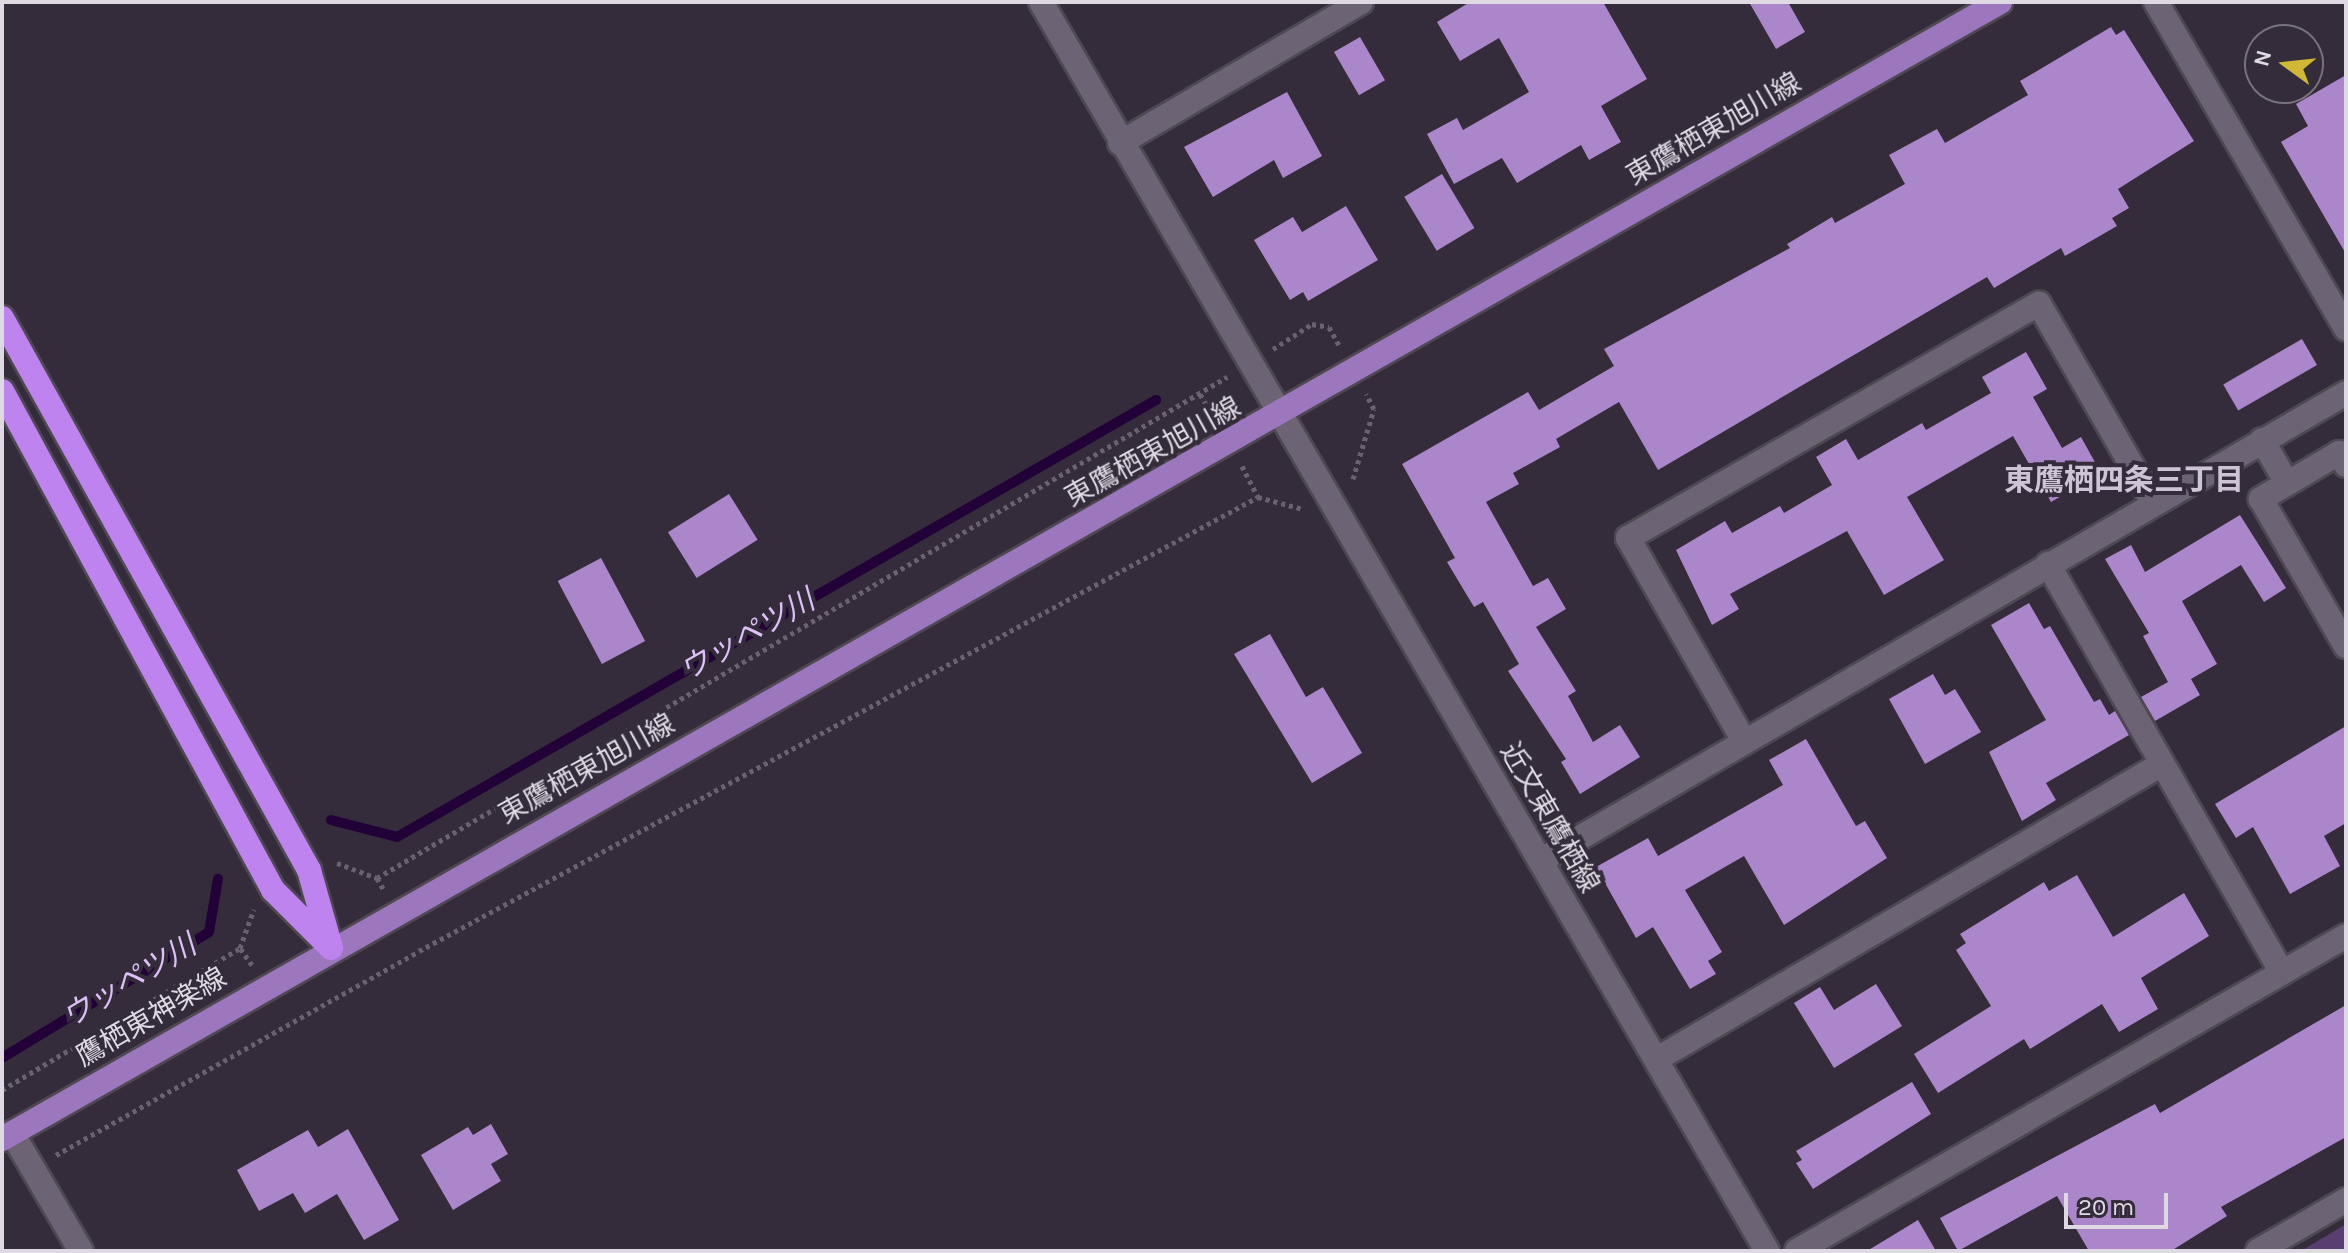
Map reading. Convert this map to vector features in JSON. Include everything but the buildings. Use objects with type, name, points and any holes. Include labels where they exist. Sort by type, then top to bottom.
[{"type":"highway","points":[[2,318],[309,870],[331,948]]},
{"type":"highway","points":[[2,391],[273,890],[331,948]]},
{"type":"main road","name":"東鷹栖東旭川線","points":[[331,948],[1282,414],[2000,2]]},
{"type":"main road","name":"鷹栖東神楽線","points":[[7,1136],[331,948]]},
{"type":"street","name":"近文東鷹栖線","points":[[1041,2],[1120,143],[1282,414],[1767,1251]]},
{"type":"street","points":[[1120,143],[1361,2]]},
{"type":"street","points":[[2156,2],[2346,329]]},
{"type":"street","points":[[1744,741],[1628,538],[2039,304],[2153,502]]},
{"type":"street","points":[[1540,861],[2153,502],[2346,393]]},
{"type":"street","points":[[2262,440],[2287,483]]},
{"type":"street","points":[[2346,465],[2339,453],[2261,499],[2346,646]]},
{"type":"street","points":[[2048,564],[2282,973]]},
{"type":"street","points":[[1657,1059],[2162,764]]},
{"type":"street","points":[[1797,1251],[2346,936]]},
{"type":"street","points":[[7,1136],[33,1168],[81,1251]]},
{"type":"street","points":[[2258,1251],[2346,1200]]},
{"type":"path","points":[[377,878],[1200,394]]},
{"type":"path","points":[[33,1168],[407,958],[1258,497]]},
{"type":"path","points":[[2,1090],[240,948]]},
{"type":"shaded area","points":[[2346,1224],[2346,1251],[2301,1251]]},
{"type":"waterway","name":"ウッペツ川","points":[[331,820],[397,837],[1156,400]]},
{"type":"waterway","name":"ウッペツ川","points":[[2,1058],[209,932],[218,879]]},
{"type":"district","name":"東鷹栖四条三丁目","points":[[2124,480]]}]
